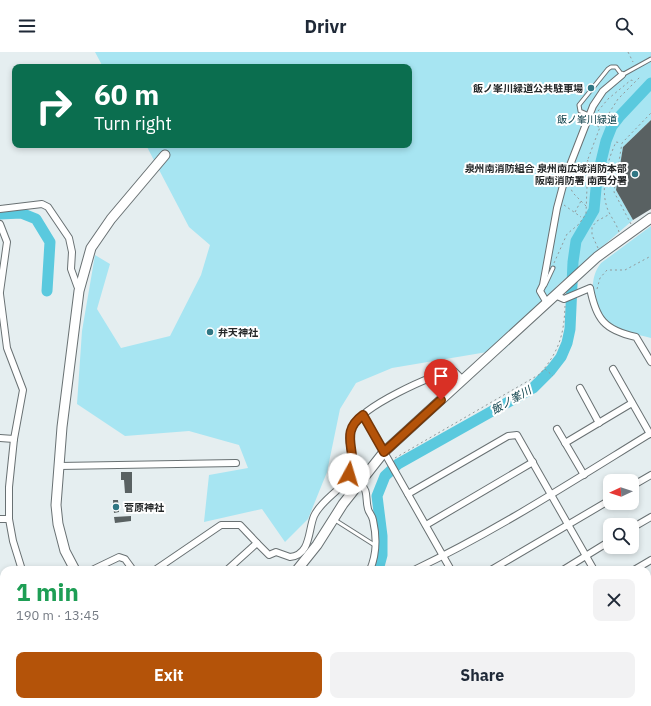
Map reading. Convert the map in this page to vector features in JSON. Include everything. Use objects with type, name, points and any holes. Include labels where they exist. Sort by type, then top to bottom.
[{"type":"street","points":[[547,303],[540,291],[543,285],[558,202],[565,178],[588,116],[603,91],[622,75]]},
{"type":"street","points":[[72,566],[65,551],[58,524],[56,505],[58,466],[79,291],[91,248],[110,219],[165,155]]},
{"type":"street","points":[[0,209],[42,204],[48,207],[69,238],[72,252],[72,269],[79,291]]},
{"type":"street","points":[[559,297],[602,254],[651,218]]},
{"type":"street","points":[[0,224],[7,242],[0,293],[7,348],[23,390],[14,439],[9,487],[9,519],[12,541],[21,566]]},
{"type":"street","points":[[300,566],[384,452],[547,303],[559,297],[590,288],[597,315],[616,331],[636,337],[651,362]]},
{"type":"street","points":[[423,566],[444,556],[551,495],[650,434],[613,369]]},
{"type":"street","points":[[161,566],[221,525],[240,525],[269,555],[276,552],[293,557],[304,549],[309,538],[314,515],[345,481],[352,468],[350,434],[352,427],[363,415],[394,394],[449,372],[457,373],[463,380]]},
{"type":"street","points":[[580,388],[599,423]]},
{"type":"street","points":[[565,443],[632,403]]},
{"type":"street","points":[[363,415],[449,566]]},
{"type":"street","points":[[557,429],[584,475]]},
{"type":"street","points":[[408,494],[508,436],[517,435],[592,566]]},
{"type":"street","points":[[0,438],[14,439]]},
{"type":"street","points":[[426,525],[532,462]]},
{"type":"street","points":[[58,466],[236,463]]},
{"type":"street","points":[[639,482],[651,475]]},
{"type":"street","points":[[360,483],[367,491],[368,508],[373,520],[376,547],[371,566]]},
{"type":"street","points":[[498,566],[603,504]]},
{"type":"street","points":[[639,524],[651,517]]},
{"type":"street","points":[[0,519],[9,519]]},
{"type":"street","points":[[231,566],[256,543]]},
{"type":"street","points":[[569,566],[603,545]]},
{"type":"street","points":[[100,566],[119,557],[125,559],[130,566]]},
{"type":"street","points":[[641,566],[651,560]]},
{"type":"lane","points":[[588,116],[580,110],[579,105],[611,67],[616,68],[622,75],[651,59]]},
{"type":"lane","points":[[543,285],[545,285],[553,268]]},
{"type":"lane","points":[[334,519],[376,547]]},
{"type":"path","points":[[628,52],[635,67]]},
{"type":"path","points":[[553,268],[566,234],[584,219],[587,207],[588,159],[591,147],[606,115],[634,81],[641,76]]},
{"type":"path","points":[[588,116],[592,119],[608,99],[624,84],[631,80],[634,81]]},
{"type":"path","points":[[634,230],[614,192],[622,143],[651,113]]},
{"type":"path","points":[[622,143],[616,142],[610,158],[605,199],[622,239]]},
{"type":"path","points":[[587,207],[571,189],[588,159]]},
{"type":"path","points":[[583,166],[617,172]]},
{"type":"path","points":[[575,213],[582,200]]},
{"type":"path","points":[[558,202],[582,217]]},
{"type":"path","points":[[602,254],[595,242],[592,227],[597,221],[611,214]]},
{"type":"path","points":[[591,292],[597,289],[600,278],[607,270],[625,270],[651,256]]},
{"type":"path","points":[[390,461],[463,420],[476,410],[481,410],[532,380],[545,368],[558,348],[563,336],[565,305],[559,297]]},
{"type":"path","points":[[545,368],[554,376]]},
{"type":"green space","name":"飯ノ峯川緑道","points":[[95,52],[651,52],[651,120],[623,147],[616,190],[633,220],[557,286],[532,321],[505,349],[392,368],[356,383],[340,409],[327,472],[308,519],[285,542],[262,509],[204,522],[209,475],[248,468],[239,445],[189,431],[125,436],[77,404],[82,331],[95,255],[110,264],[97,309],[121,348],[170,336],[201,275],[210,245],[189,227],[148,148],[412,148],[412,64],[101,64]]},
{"type":"green space","points":[[651,226],[651,338],[621,330],[612,325],[599,310],[595,301],[593,281],[596,271],[601,263]]},
{"type":"building","name":"泉州南消防組合 泉州南広域消防本部 阪南消防署 南西分署","points":[[651,120],[651,209],[633,220],[616,190],[623,147]]},
{"type":"building","points":[[121,472],[132,472],[132,493],[125,493],[124,480],[121,480]]},
{"type":"building","points":[[113,500],[118,500],[119,512],[114,513]]},
{"type":"building","points":[[131,516],[131,521],[115,523],[114,517]]},
{"type":"waterway","name":"飯ノ峯川","points":[[379,566],[382,555],[382,536],[377,496],[385,476],[398,464],[533,388],[551,370],[561,357],[567,343],[570,329],[573,262],[576,241],[594,210],[597,178],[606,141],[612,126],[651,83]]},
{"type":"waterway","points":[[0,214],[21,213],[36,219],[50,242],[47,291]]},
{"type":"place","name":"飯ノ峯川緑道公共駐車場","points":[[591,88]]},
{"type":"place","name":"泉州南消防組合 泉州南広域消防本部 阪南消防署 南西分署","points":[[635,174]]},
{"type":"place","name":"弁天神社","points":[[210,332]]},
{"type":"place","name":"菅原神社","points":[[116,507]]},
{"type":"route","points":[[349,474],[352,468],[349,441],[350,434],[352,427],[363,415],[384,452],[441,400]]}]
